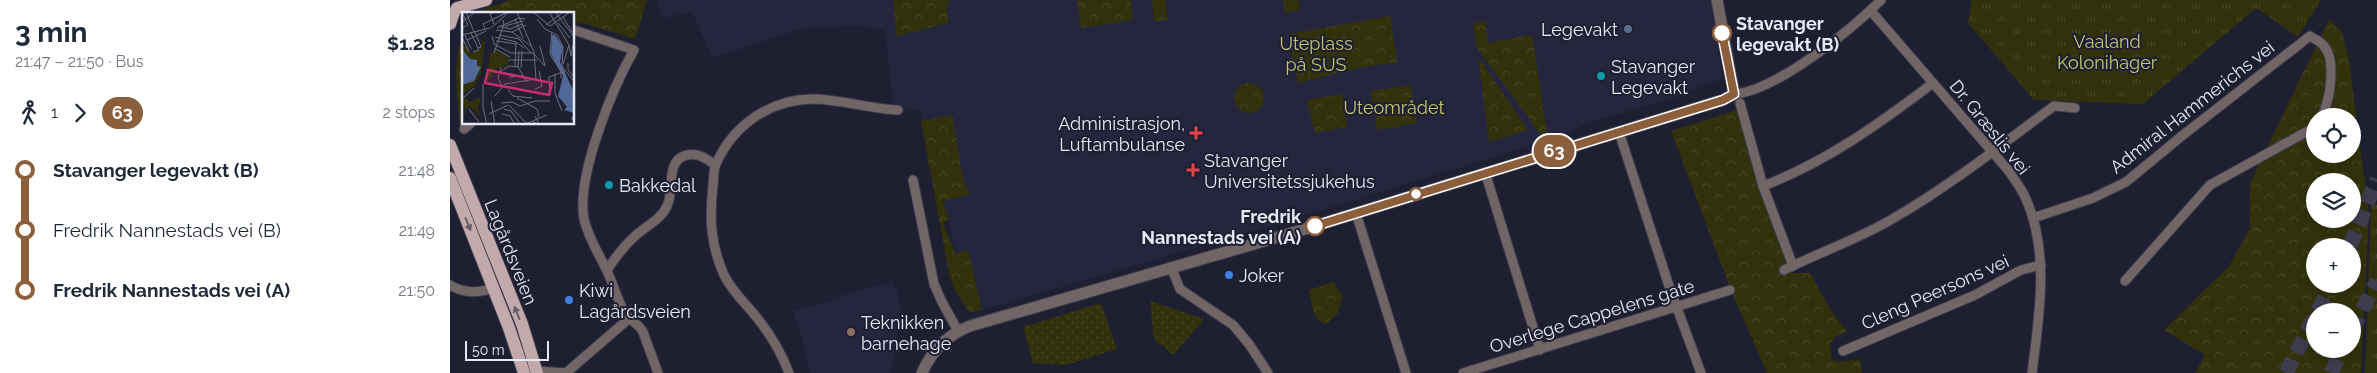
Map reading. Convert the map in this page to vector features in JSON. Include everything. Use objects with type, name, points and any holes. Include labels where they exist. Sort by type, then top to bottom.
[{"type":"main road","points":[[454,11],[486,0]]},
{"type":"main road","name":"Lagårdsveien","points":[[450,145],[522,324],[533,372]]},
{"type":"main road","name":"Lagårdsveien","points":[[450,178],[494,288],[533,372]]},
{"type":"street","points":[[1716,0],[1737,99],[1763,186],[1792,266]]},
{"type":"street","points":[[922,373],[935,349],[958,331],[1356,213],[1619,132],[1737,99],[1795,67],[1840,36],[1871,11],[1881,0]]},
{"type":"street","name":"Dr. Græslis vei","points":[[1871,11],[1993,152],[2014,178],[2026,198],[2034,218],[2041,265],[2038,322],[2032,373]]},
{"type":"street","points":[[575,30],[634,50],[613,89],[583,196],[583,208],[587,228],[627,316],[640,326],[658,373]]},
{"type":"street","name":"Admiral Hammerichs vei","points":[[2034,218],[2093,198],[2126,182],[2310,36],[2324,45],[2331,59],[2330,97],[2325,108]]},
{"type":"street","points":[[1763,186],[1828,156],[1888,117],[1933,83]]},
{"type":"street","points":[[789,373],[782,356],[766,331],[730,286],[716,253],[710,221],[715,165],[740,129],[754,115],[784,104],[811,99],[840,102],[875,110],[898,110]]},
{"type":"street","points":[[1784,270],[1857,238],[1895,218],[1967,172],[2054,106],[2075,108]]},
{"type":"street","points":[[1619,132],[1676,306],[1701,373]]},
{"type":"street","points":[[2125,281],[2210,184],[2306,132]]},
{"type":"street","points":[[607,270],[624,247],[662,214],[667,206],[674,168],[678,160],[687,155],[697,155],[715,165]]},
{"type":"street","points":[[1485,172],[1540,350]]},
{"type":"street","points":[[913,180],[934,284],[958,331]]},
{"type":"street","points":[[1356,213],[1406,373]]},
{"type":"street","name":"Cleng Peersons vei","points":[[1843,350],[1949,307],[2021,270],[2041,265]]},
{"type":"street","points":[[1171,267],[1180,289],[1234,325],[1250,344],[1268,373]]},
{"type":"street","points":[[450,285],[466,292],[477,292],[494,288]]},
{"type":"street","name":"Overlege Cappelens gate","points":[[1463,373],[1730,290]]},
{"type":"street","points":[[533,372],[567,373],[625,322],[627,316]]},
{"type":"shaded area","name":"Stavanger Universitetssjukehus","points":[[656,0],[1710,0],[1723,78],[1677,97],[1588,123],[1568,134],[1281,223],[972,313],[920,109],[894,114],[885,31],[863,26],[801,29],[713,58],[692,12],[663,18]]},
{"type":"shaded area","points":[[893,282],[898,294],[904,323],[897,331],[892,368],[889,373],[809,373],[803,339],[793,311],[811,305],[823,304],[854,291]]},
{"type":"green space","points":[[510,0],[647,0],[635,39],[583,23],[575,24],[575,12],[477,12]]},
{"type":"green space","points":[[893,0],[951,0],[947,4],[948,23],[896,36]]},
{"type":"green space","points":[[1077,0],[1131,0],[1133,20],[1081,28]]},
{"type":"green space","points":[[1152,0],[1165,0],[1168,20],[1154,21]]},
{"type":"green space","points":[[1283,0],[1298,0],[1300,10],[1285,13]]},
{"type":"green space","name":"Vaaland Kolonihager","points":[[1972,0],[2321,0],[2298,37],[2256,8],[2143,104],[2034,100],[1968,23]]},
{"type":"green space","name":"Uteplass på SUS","points":[[1390,16],[1397,62],[1353,69],[1298,83],[1288,34]]},
{"type":"green space","points":[[2329,19],[2342,32],[2349,60],[2355,108],[2306,108],[2306,163],[2361,163],[2361,152],[2369,214],[2361,373],[2195,373],[2205,355],[2164,330],[2229,266],[2250,228],[2250,183]]},
{"type":"green space","points":[[1485,21],[1488,43],[1532,35],[1547,132],[1544,139],[1477,48],[1473,23]]},
{"type":"green space","points":[[462,36],[462,125],[460,127],[457,66]]},
{"type":"green space","points":[[1478,57],[1528,130],[1489,142]]},
{"type":"green space","points":[[1249,83],[1255,84],[1263,92],[1263,104],[1255,112],[1249,113],[1243,112],[1235,104],[1234,98],[1235,92],[1243,84]]},
{"type":"green space","name":"Uteområdet","points":[[1411,85],[1417,123],[1377,130],[1371,91]]},
{"type":"green space","points":[[1342,94],[1347,127],[1315,133],[1307,100]]},
{"type":"green space","points":[[1737,110],[1758,187],[1792,273],[1810,273],[1829,307],[1847,332],[1836,336],[1830,344],[1831,360],[1840,362],[1860,359],[1862,373],[1767,373],[1733,295],[1671,131]]},
{"type":"green space","points":[[952,115],[964,183],[970,194],[943,201],[949,219],[943,223],[956,254],[968,249],[982,310],[969,312],[954,289],[949,274],[921,121]]},
{"type":"green space","points":[[2371,204],[2377,205],[2377,373],[2365,373]]},
{"type":"green space","points":[[1333,282],[1343,296],[1338,313],[1325,325],[1314,315],[1309,290]]},
{"type":"green space","points":[[1150,301],[1204,319],[1173,355],[1154,339]]},
{"type":"green space","points":[[1101,303],[1117,349],[1066,365],[1033,363],[1023,327]]},
{"type":"tunnel","points":[[2353,238],[2377,179]]},
{"type":"tunnel","points":[[2361,312],[2377,281]]},
{"type":"tunnel","points":[[2322,303],[2327,293]]},
{"type":"tunnel","points":[[2286,373],[2306,334]]},
{"type":"tunnel","points":[[2331,373],[2338,358]]},
{"type":"bus line","name":"63","points":[[1315,226],[1723,100],[1734,94],[1722,33]]},
{"type":"place","name":"Legevakt","points":[[1628,29]]},
{"type":"place","name":"Stavanger legevakt (B)","points":[[1722,33]]},
{"type":"place","name":"Stavanger Legevakt","points":[[1601,76]]},
{"type":"place","name":"Administrasjon, Luftambulanse","points":[[1196,133]]},
{"type":"place","name":"Stavanger Universitetssjukehus","points":[[1193,170]]},
{"type":"place","name":"Bakkedal","points":[[609,185]]},
{"type":"place","name":"Fredrik Nannestads vei (A)","points":[[1315,226]]},
{"type":"place","name":"Joker","points":[[1229,275]]},
{"type":"place","name":"Kiwi Lagårdsveien","points":[[569,300]]},
{"type":"place","name":"Teknikken barnehage","points":[[851,332]]}]
